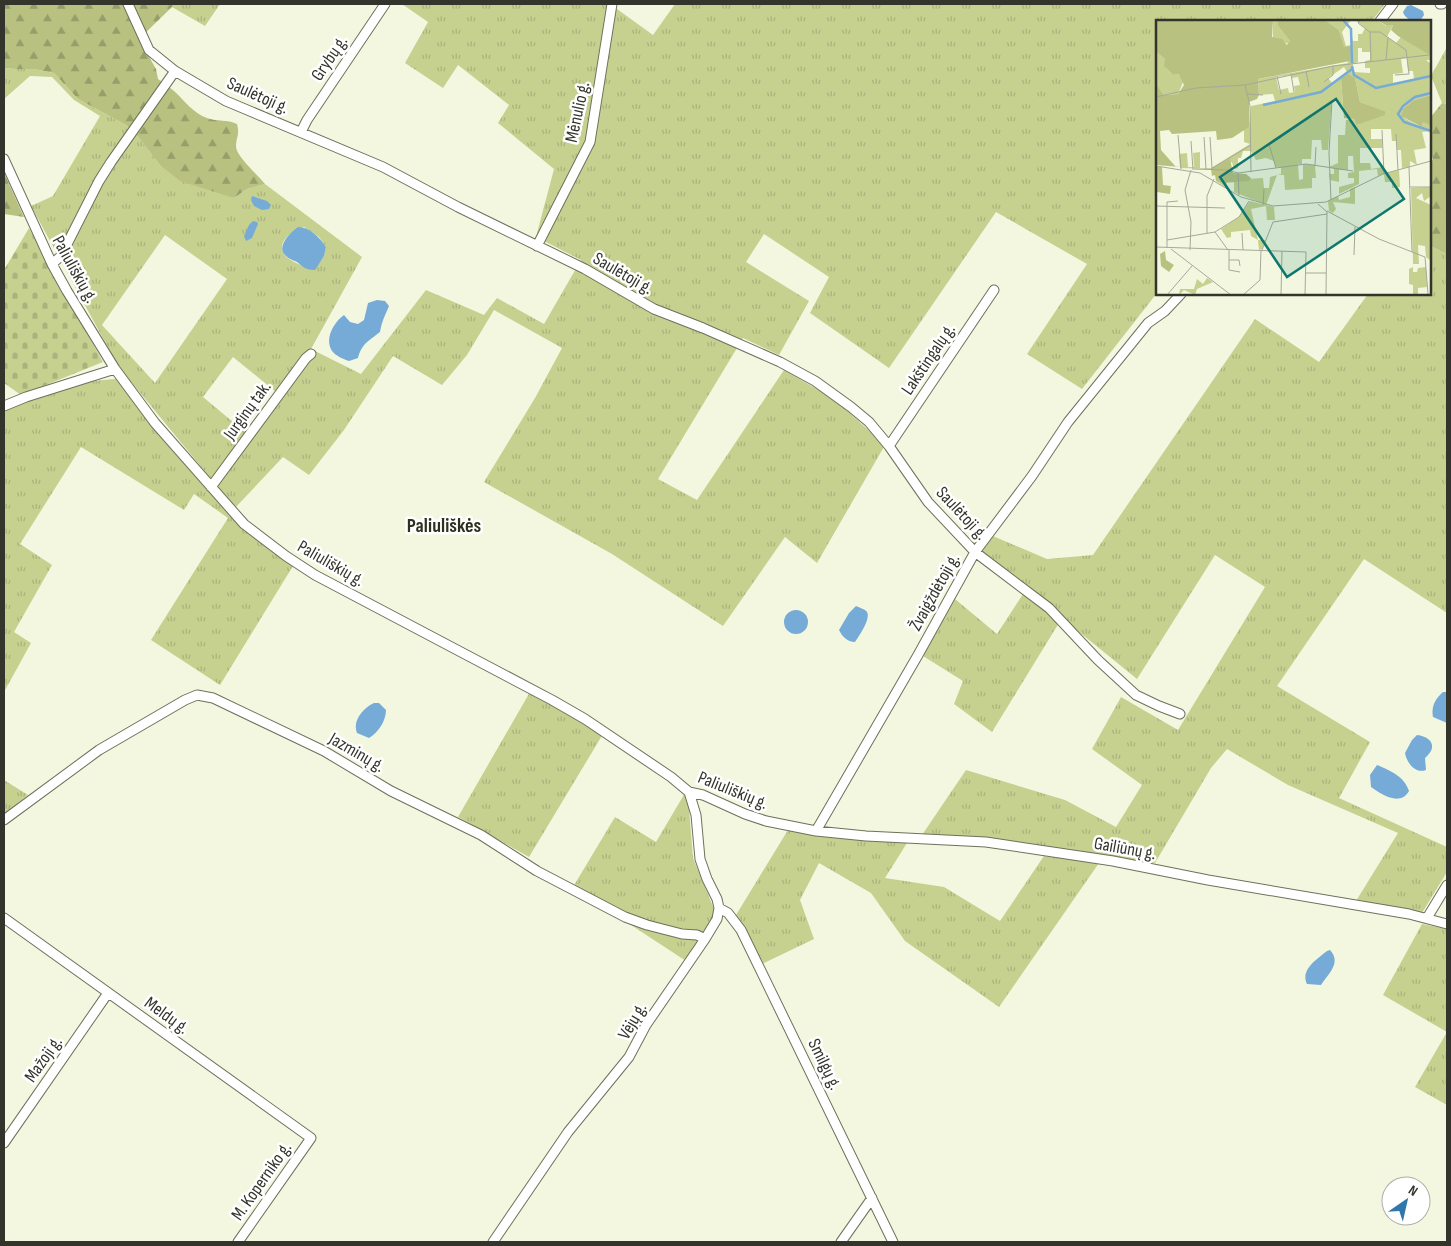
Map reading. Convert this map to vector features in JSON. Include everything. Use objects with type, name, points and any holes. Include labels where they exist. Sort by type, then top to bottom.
[{"type":"street","name":"Saulėtoji g.","points":[[128,4],[149,50],[175,71],[226,101],[383,167],[584,269],[654,309],[780,362],[815,381],[869,422],[889,446],[928,502],[975,552],[1049,608],[1098,660],[1136,695],[1180,714]]},
{"type":"street","name":"Grybų g.","points":[[301,132],[307,120],[385,4]]},
{"type":"street","name":"Mėnulio g.","points":[[537,246],[590,142],[612,4]]},
{"type":"street","points":[[1381,20],[1393,4]]},
{"type":"street","points":[[52,264],[61,256],[99,181],[111,162],[175,71]]},
{"type":"street","name":"Paliuliškių g.","points":[[4,159],[52,264],[115,369],[155,423],[244,524],[293,561],[339,588],[552,700],[584,719],[664,772],[689,792],[703,795],[752,816],[794,827]]},
{"type":"street","name":"Lakštingalų g.","points":[[889,446],[994,290]]},
{"type":"street","name":"Žvaigždėtoji g.","points":[[816,831],[975,552],[1032,476],[1068,422],[1148,323],[1165,311],[1180,295]]},
{"type":"street","name":"Jurginų tak.","points":[[211,487],[306,358],[311,354]]},
{"type":"street","points":[[4,406],[26,397],[115,369]]},
{"type":"street","name":"Jazminų g.","points":[[4,820],[99,750],[185,700],[197,695],[213,698],[324,751],[390,791],[481,835],[537,871],[625,917],[647,925],[682,934],[697,935],[705,939]]},
{"type":"street","points":[[689,792],[696,815],[700,859],[719,908]]},
{"type":"street","name":"Gailiūnų g.","points":[[794,827],[866,836],[949,839],[1113,861],[1208,880],[1391,910],[1447,924]]},
{"type":"street","points":[[1427,918],[1447,885]]},
{"type":"street","name":"Vėjų g.","points":[[493,1242],[568,1132],[630,1058],[646,1025],[717,919],[719,908]]},
{"type":"street","name":"Smilgų g.","points":[[719,908],[728,913],[741,930],[893,1242]]},
{"type":"street","name":"Meldų g.","points":[[4,918],[310,1138]]},
{"type":"street","name":"Mažoji g.","points":[[4,1143],[108,992]]},
{"type":"street","name":"M. Koperniko g.","points":[[238,1242],[310,1138]]},
{"type":"street","points":[[841,1242],[872,1198]]},
{"type":"green space","points":[[4,4],[173,4],[139,39],[156,69],[158,79],[202,116],[237,124],[237,151],[265,184],[247,189],[234,198],[180,181],[160,165],[135,133],[126,125],[78,99],[54,73],[33,69],[4,68]]},
{"type":"green space","points":[[173,4],[220,4],[205,26],[172,7]]},
{"type":"green space","points":[[402,4],[610,4],[653,35],[675,4],[1385,4],[1373,20],[1156,20],[1156,294],[1082,389],[1027,354],[1087,264],[996,212],[889,368],[810,313],[829,277],[764,234],[746,262],[809,301],[779,355],[743,338],[658,479],[697,500],[784,370],[834,399],[885,445],[817,563],[785,537],[723,626],[612,554],[484,482],[535,398],[562,348],[494,310],[467,355],[442,385],[393,356],[344,430],[309,475],[283,457],[235,508],[118,366],[31,206],[53,196],[100,116],[74,100],[52,77],[30,76],[4,99],[4,68],[33,69],[54,73],[78,99],[126,125],[135,133],[160,165],[234,198],[247,189],[265,184],[362,257],[311,349],[361,374],[426,290],[484,315],[497,298],[544,324],[581,260],[536,237],[554,169],[498,123],[509,105],[458,65],[443,88],[405,63],[428,22]],"holes":[[[304,227],[319,237],[326,247],[324,256],[314,269],[292,261],[283,252],[283,243],[296,230]],[[165,235],[227,279],[155,383],[102,325]],[[233,357],[276,392],[245,432],[203,397]]]},
{"type":"green space","points":[[1447,47],[1447,104],[1442,103],[1431,76]]},
{"type":"green space","points":[[1442,103],[1447,104],[1447,254],[1431,246],[1431,163],[1433,159],[1431,154],[1431,117]]},
{"type":"green space","points":[[4,173],[24,217],[4,214]]},
{"type":"green space","points":[[72,178],[82,185],[70,205],[60,198]]},
{"type":"green space","points":[[29,228],[103,362],[21,395],[4,383],[4,270]]},
{"type":"green space","points":[[1431,246],[1447,254],[1447,613],[1364,559],[1277,686],[1370,742],[1339,798],[1447,847],[1447,872],[1422,913],[1356,901],[1398,833],[1288,785],[1227,749],[1211,768],[1155,863],[976,837],[922,835],[966,770],[1065,800],[1116,827],[1142,785],[1092,749],[1121,697],[1178,730],[1265,587],[1215,555],[1137,679],[1062,618],[992,732],[954,704],[963,681],[923,656],[955,599],[997,634],[1027,588],[982,551],[993,536],[1047,559],[1093,555],[1255,319],[1319,362],[1367,295],[1431,295]]},
{"type":"green space","points":[[118,379],[160,437],[243,529],[293,566],[220,685],[151,640],[228,518],[194,494],[184,510],[81,447],[20,544],[52,565],[14,632],[31,643],[4,692],[4,410],[74,385]]},
{"type":"green space","points":[[530,692],[603,734],[529,857],[458,817]]},
{"type":"green space","points":[[4,780],[28,795],[4,814]]},
{"type":"green space","points":[[685,793],[688,796],[693,858],[714,909],[711,924],[686,961],[573,887],[615,817],[656,842]]},
{"type":"green space","points":[[788,830],[907,843],[885,878],[944,887],[1000,921],[1044,856],[1099,863],[999,1007],[905,941],[871,893],[819,863],[800,900],[814,939],[762,964],[736,915]]},
{"type":"green space","points":[[1422,924],[1447,929],[1447,1032],[1383,995]]},
{"type":"green space","points":[[1447,1032],[1447,1105],[1415,1087]]},
{"type":"water","points":[[1411,5],[1423,11],[1424,15],[1421,20],[1410,20],[1404,14],[1403,12],[1407,6]]},
{"type":"water","points":[[252,196],[267,201],[271,205],[269,209],[262,210],[254,206],[251,200]]},
{"type":"water","points":[[253,221],[258,224],[252,238],[246,241],[244,236]]},
{"type":"water","points":[[298,227],[311,231],[326,247],[324,256],[315,270],[305,268],[287,257],[283,252],[282,248],[285,240]]},
{"type":"water","points":[[377,300],[385,301],[389,306],[380,332],[369,340],[358,358],[349,361],[332,351],[329,341],[331,331],[337,322],[344,315],[350,322],[358,324],[364,320],[368,303]]},
{"type":"water","points":[[856,606],[865,610],[868,615],[864,627],[855,642],[845,638],[839,630],[849,613]]},
{"type":"water","points":[[796,610],[805,613],[808,622],[805,631],[796,634],[787,631],[784,622],[787,613]]},
{"type":"water","points":[[1443,692],[1447,692],[1447,723],[1433,717],[1434,703]]},
{"type":"water","points":[[374,703],[379,703],[386,710],[386,714],[381,726],[369,738],[357,733],[356,724],[359,715]]},
{"type":"water","points":[[1417,735],[1430,740],[1432,743],[1431,750],[1425,758],[1426,770],[1422,771],[1412,767],[1405,753]]},
{"type":"water","points":[[1377,765],[1392,772],[1404,781],[1409,791],[1405,796],[1396,799],[1390,798],[1371,787],[1370,775]]},
{"type":"water","points":[[1330,950],[1335,959],[1330,973],[1321,985],[1307,984],[1306,974],[1311,965]]},
{"type":"district","name":"Paliuliškės","points":[[444,525]]}]
